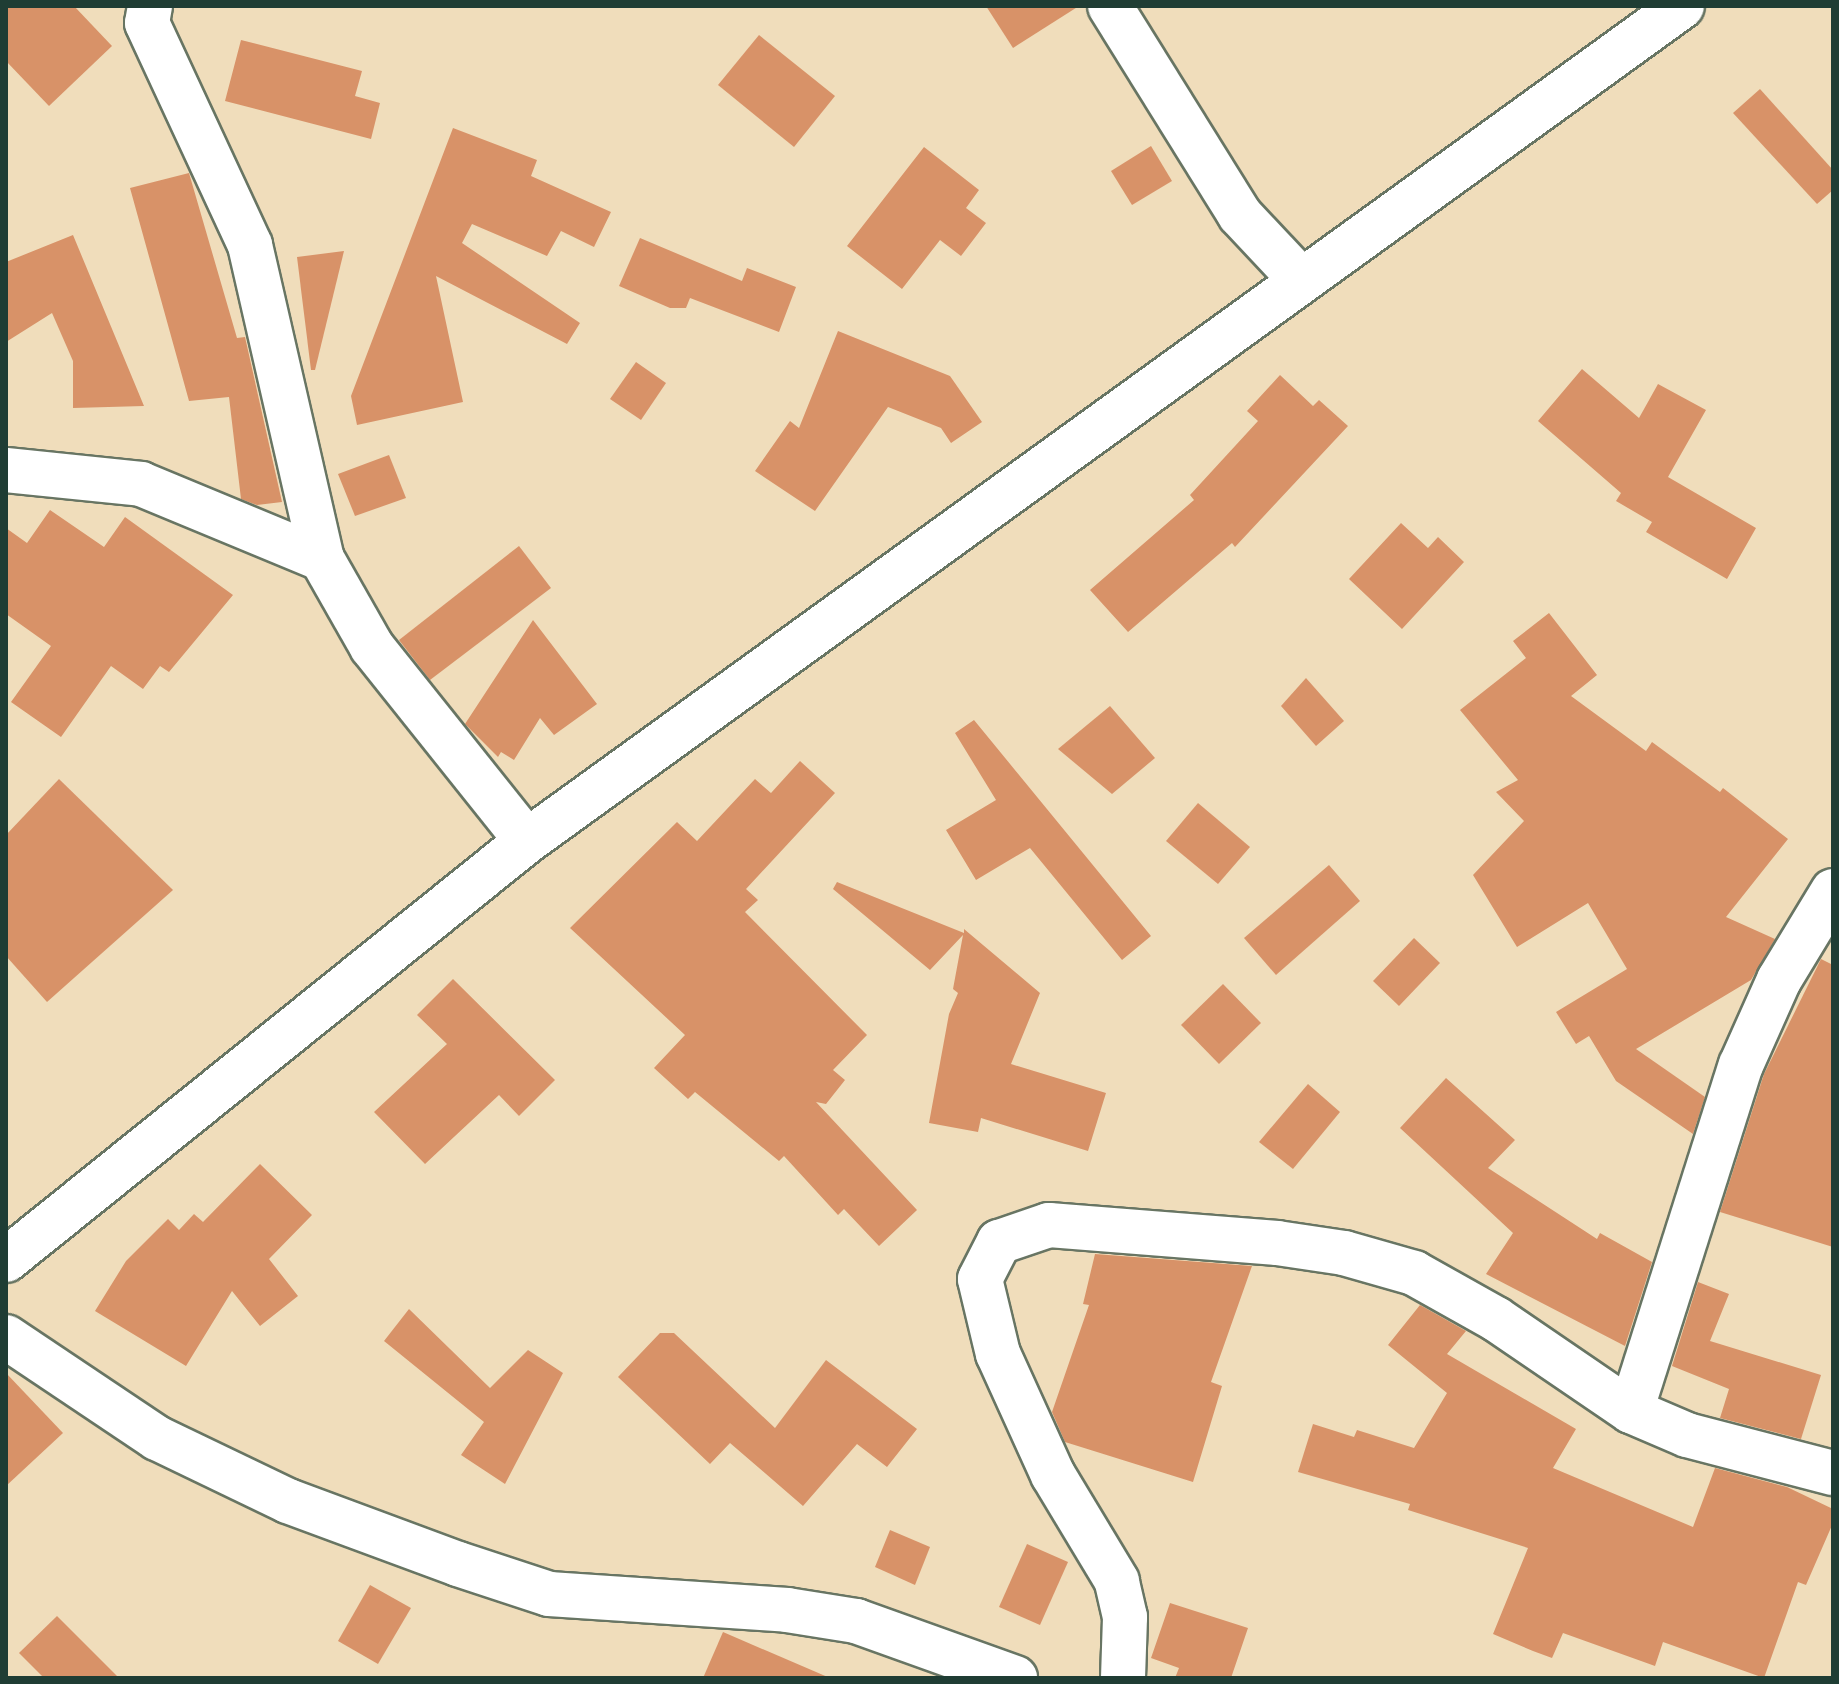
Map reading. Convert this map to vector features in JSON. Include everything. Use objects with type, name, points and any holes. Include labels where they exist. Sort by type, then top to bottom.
[{"type":"street","points":[[150,6],[147,23],[250,245],[322,559],[381,659],[527,841]]},
{"type":"street","points":[[1110,6],[1240,215],[1301,280]]},
{"type":"street","points":[[6,1260],[527,841],[1682,6]]},
{"type":"street","points":[[6,470],[141,484],[322,559]]},
{"type":"street","points":[[1631,1411],[1741,1065],[1779,980],[1833,891]]},
{"type":"street","points":[[1123,1678],[1125,1617],[1117,1581],[1053,1475],[998,1354],[980,1279],[999,1242],[1049,1225],[1189,1232],[1344,1253],[1414,1273],[1496,1319],[1631,1411],[1687,1435],[1833,1473]]},
{"type":"street","points":[[6,1337],[157,1438],[288,1501],[458,1564],[549,1594],[787,1610],[856,1621],[1015,1678]]},
{"type":"building","points":[[6,6],[74,6],[112,46],[49,106],[6,61]]},
{"type":"building","points":[[986,6],[1079,6],[1013,48]]},
{"type":"building","points":[[759,35],[835,96],[794,147],[718,85]]},
{"type":"building","points":[[241,40],[362,71],[355,96],[380,103],[371,139],[225,101]]},
{"type":"building","points":[[1760,89],[1833,170],[1833,190],[1817,204],[1733,113]]},
{"type":"building","points":[[453,128],[537,160],[531,176],[611,212],[594,247],[561,231],[547,256],[472,224],[462,243],[580,323],[567,344],[436,276],[463,402],[357,425],[351,396]]},
{"type":"building","points":[[1151,146],[1172,181],[1132,205],[1111,171]]},
{"type":"building","points":[[924,147],[979,190],[966,208],[986,223],[961,256],[940,240],[902,289],[847,246]]},
{"type":"building","points":[[189,173],[237,338],[245,337],[282,502],[257,505],[241,499],[229,397],[189,401],[130,188]]},
{"type":"building","points":[[73,235],[144,406],[73,408],[73,361],[52,313],[6,342],[6,262]]},
{"type":"building","points":[[640,238],[742,281],[747,268],[796,287],[779,332],[690,298],[686,308],[670,308],[619,286]]},
{"type":"building","points":[[344,251],[315,370],[311,370],[297,257]]},
{"type":"building","points":[[838,331],[950,376],[982,422],[951,443],[941,428],[888,407],[815,511],[755,471],[790,421],[799,428]]},
{"type":"building","points":[[636,362],[666,383],[641,420],[610,399]]},
{"type":"building","points":[[1582,369],[1639,418],[1658,384],[1706,410],[1668,477],[1756,528],[1727,579],[1646,532],[1652,522],[1616,501],[1621,493],[1538,421]]},
{"type":"building","points":[[1280,375],[1313,406],[1319,400],[1348,426],[1235,547],[1232,543],[1128,632],[1090,590],[1194,500],[1190,495],[1258,421],[1247,411]]},
{"type":"building","points":[[389,455],[406,498],[355,516],[338,474]]},
{"type":"building","points":[[50,510],[104,547],[125,517],[233,595],[169,672],[160,666],[143,689],[111,666],[61,737],[11,702],[51,646],[6,614],[6,528],[27,543]]},
{"type":"building","points":[[1401,523],[1428,548],[1438,537],[1464,562],[1402,629],[1349,579]]},
{"type":"building","points":[[519,546],[551,588],[430,680],[399,640]]},
{"type":"building","points":[[1549,613],[1597,675],[1571,696],[1646,751],[1652,742],[1720,792],[1723,788],[1788,839],[1726,917],[1775,939],[1751,980],[1636,1049],[1705,1097],[1693,1134],[1616,1081],[1589,1036],[1576,1044],[1556,1012],[1627,969],[1588,903],[1517,947],[1473,875],[1524,821],[1496,792],[1518,780],[1460,710],[1526,658],[1513,641]]},
{"type":"building","points":[[533,620],[597,704],[554,735],[540,718],[514,760],[501,752],[498,757],[465,724]]},
{"type":"building","points":[[1306,678],[1344,721],[1316,746],[1281,706]]},
{"type":"building","points":[[1110,706],[1155,758],[1112,794],[1058,749]]},
{"type":"building","points":[[974,720],[1151,936],[1122,960],[1030,848],[976,880],[946,830],[996,800],[955,733]]},
{"type":"building","points":[[800,761],[835,793],[746,889],[758,900],[745,912],[867,1035],[833,1070],[845,1080],[826,1104],[816,1102],[917,1210],[879,1246],[844,1209],[838,1215],[784,1156],[779,1161],[695,1092],[688,1099],[654,1068],[685,1035],[570,928],[677,822],[697,841],[755,779],[771,793]]},
{"type":"building","points":[[59,779],[173,890],[47,1002],[6,956],[6,835]]},
{"type":"building","points":[[1198,803],[1250,847],[1218,884],[1166,841]]},
{"type":"building","points":[[1329,865],[1360,901],[1276,975],[1244,938]]},
{"type":"building","points":[[837,882],[964,933],[964,929],[1040,993],[1011,1064],[1106,1093],[1088,1151],[981,1118],[978,1132],[929,1123],[949,1014],[958,993],[953,989],[963,935],[930,970],[833,889]]},
{"type":"building","points":[[1414,938],[1440,963],[1399,1006],[1373,981]]},
{"type":"building","points":[[1821,959],[1833,965],[1833,1247],[1720,1212],[1764,1074]]},
{"type":"building","points":[[453,979],[555,1080],[519,1116],[499,1095],[425,1164],[374,1112],[447,1044],[417,1015]]},
{"type":"building","points":[[1223,984],[1261,1023],[1219,1064],[1181,1025]]},
{"type":"building","points":[[1446,1078],[1515,1140],[1488,1168],[1597,1239],[1600,1233],[1652,1262],[1625,1346],[1486,1274],[1513,1233],[1400,1128]]},
{"type":"building","points":[[1308,1084],[1340,1112],[1293,1169],[1259,1142]]},
{"type":"building","points":[[260,1164],[312,1215],[269,1259],[298,1296],[260,1326],[232,1291],[186,1366],[95,1311],[126,1261],[168,1219],[179,1230],[194,1214],[203,1222]]},
{"type":"building","points":[[1095,1254],[1252,1266],[1211,1382],[1222,1386],[1193,1482],[1065,1442],[1052,1412],[1089,1305],[1083,1304]]},
{"type":"building","points":[[1698,1282],[1729,1294],[1710,1341],[1821,1375],[1801,1439],[1720,1418],[1729,1389],[1672,1366]]},
{"type":"building","points":[[1420,1305],[1466,1331],[1447,1354],[1576,1429],[1553,1468],[1693,1527],[1715,1468],[1787,1487],[1833,1509],[1833,1523],[1806,1585],[1798,1582],[1764,1678],[1663,1642],[1655,1666],[1563,1633],[1552,1658],[1493,1634],[1528,1548],[1408,1510],[1410,1504],[1298,1472],[1313,1424],[1354,1437],[1357,1430],[1414,1448],[1447,1393],[1388,1345]]},
{"type":"building","points":[[409,1309],[490,1388],[528,1350],[563,1373],[505,1484],[461,1455],[484,1422],[384,1341]]},
{"type":"building","points":[[660,1333],[674,1333],[775,1428],[826,1360],[917,1429],[887,1467],[857,1444],[803,1506],[730,1443],[710,1464],[618,1377]]},
{"type":"building","points":[[6,1373],[63,1433],[6,1486]]},
{"type":"building","points":[[890,1530],[930,1547],[915,1585],[875,1567]]},
{"type":"building","points":[[1027,1544],[1068,1562],[1040,1625],[999,1607]]},
{"type":"building","points":[[370,1585],[411,1608],[378,1664],[338,1641]]},
{"type":"building","points":[[1170,1603],[1248,1628],[1231,1678],[1175,1678],[1179,1668],[1151,1658]]},
{"type":"building","points":[[57,1616],[119,1678],[44,1678],[19,1653]]},
{"type":"building","points":[[723,1632],[830,1678],[703,1678]]}]
